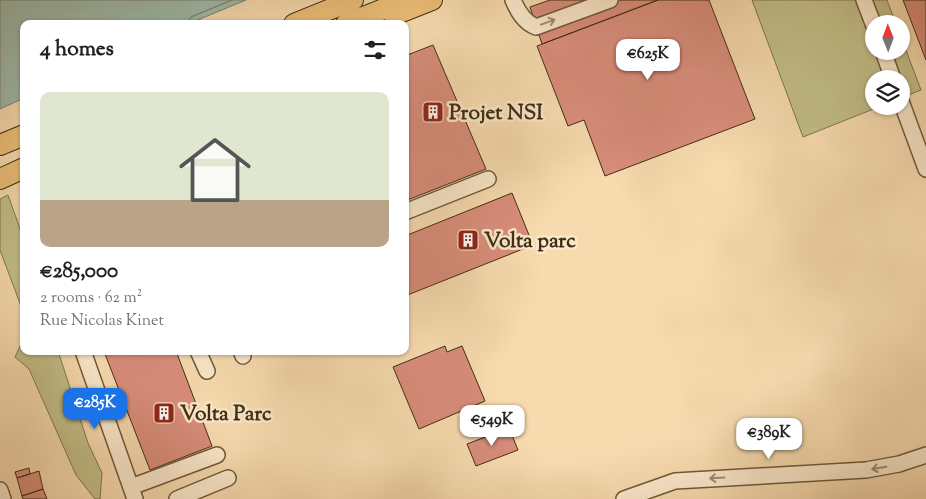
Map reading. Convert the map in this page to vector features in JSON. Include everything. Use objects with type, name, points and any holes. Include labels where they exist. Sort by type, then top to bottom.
[{"type":"main road","points":[[304,20],[353,0]]},
{"type":"main road","points":[[356,20],[406,0]]},
{"type":"main road","points":[[382,20],[432,0]]},
{"type":"main road","points":[[0,145],[20,137]]},
{"type":"main road","points":[[0,168],[20,160]]},
{"type":"main road","points":[[0,179],[20,170]]},
{"type":"street","points":[[514,0],[517,10],[529,24],[536,26],[610,0]]},
{"type":"street","points":[[864,0],[870,15]]},
{"type":"street","points":[[906,115],[926,169]]},
{"type":"street","points":[[409,210],[488,179]]},
{"type":"street","points":[[84,355],[133,493],[217,455]]},
{"type":"street","points":[[200,355],[207,371]]},
{"type":"street","points":[[624,499],[675,481],[866,470],[899,464],[926,455]]},
{"type":"street","points":[[177,499],[228,478]]},
{"type":"street","points":[[0,490],[3,499]]},
{"type":"shaded area","points":[[752,0],[887,0],[893,15],[865,15],[865,60],[910,60],[921,90],[910,94],[910,70],[865,70],[865,112],[803,137]]},
{"type":"shaded area","points":[[8,195],[20,229],[20,303],[0,250],[0,199]]},
{"type":"shaded area","points":[[20,346],[20,355],[59,355],[88,443],[102,473],[100,499],[95,499],[76,475],[29,369],[15,357]]},
{"type":"water","points":[[0,0],[246,0],[198,20],[20,20],[20,100],[0,109]]},
{"type":"building","points":[[550,0],[658,0],[542,44],[530,7]]},
{"type":"building","points":[[658,0],[709,0],[755,119],[605,176],[584,120],[568,126],[537,46]]},
{"type":"building","points":[[903,0],[926,0],[926,60],[910,15]]},
{"type":"building","name":"Projet NSI","points":[[433,45],[486,169],[409,199],[409,54]]},
{"type":"building","name":"Volta parc","points":[[512,193],[533,245],[409,294],[409,234]]},
{"type":"building","points":[[445,346],[447,352],[462,346],[485,401],[419,429],[393,367]]},
{"type":"building","name":"Volta Parc","points":[[105,355],[178,355],[212,446],[150,470]]},
{"type":"building","points":[[509,428],[518,450],[476,466],[467,444]]},
{"type":"building","points":[[29,468],[30,474],[17,478],[15,472]]},
{"type":"building","points":[[39,471],[43,489],[22,496],[17,478]]},
{"type":"building","points":[[43,489],[47,499],[23,499],[22,496]]},
{"type":"place","name":"Projet NSI","points":[[433,112]]},
{"type":"place","name":"Volta parc","points":[[468,240]]},
{"type":"place","name":"Volta Parc","points":[[164,413]]}]
